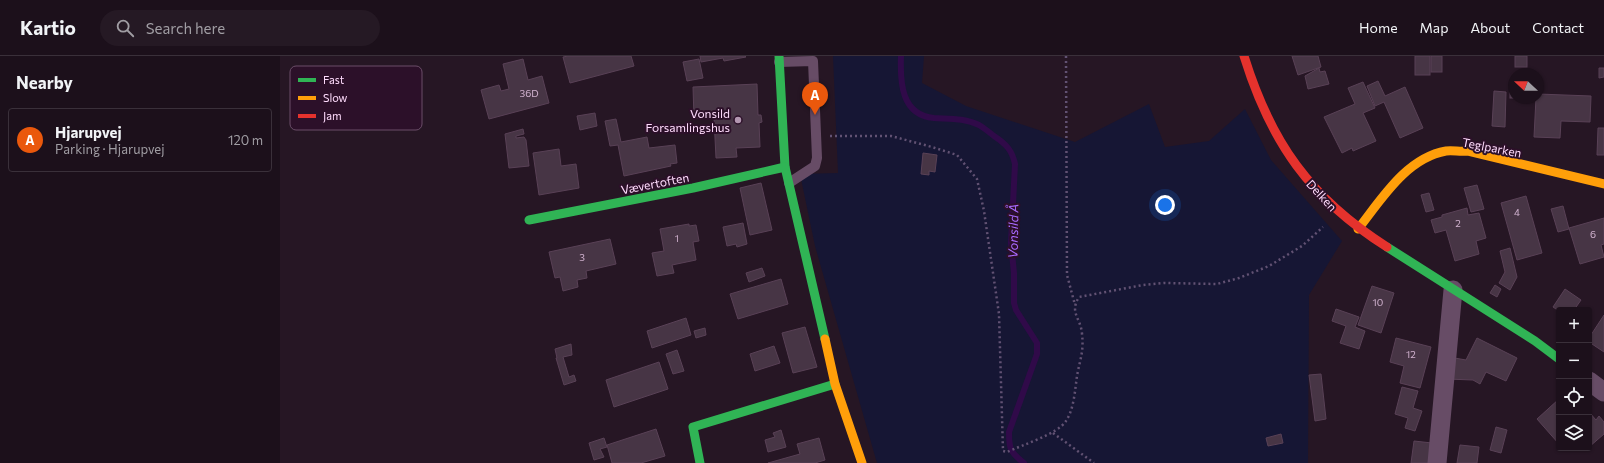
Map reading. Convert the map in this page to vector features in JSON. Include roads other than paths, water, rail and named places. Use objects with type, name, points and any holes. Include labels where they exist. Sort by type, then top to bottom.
[{"type":"street","name":"Delken","points":[[1244,56],[1263,113],[1285,151],[1314,190],[1337,212],[1358,229],[1535,341],[1556,357]]},
{"type":"street","points":[[779,59],[785,167],[836,384],[862,463]]},
{"type":"street","name":"Teglparken","points":[[1358,229],[1410,166],[1425,158],[1444,152],[1467,151],[1604,184]]},
{"type":"street","name":"Vævertoften","points":[[529,220],[692,188],[785,167]]},
{"type":"street","points":[[1438,463],[1453,290]]},
{"type":"street","points":[[1592,383],[1604,392]]},
{"type":"street","points":[[700,463],[693,426],[836,384]]},
{"type":"lane","points":[[779,59],[813,61],[817,158],[815,166],[789,183]]},
{"type":"waterway","name":"Vonsild Å","points":[[901,56],[902,86],[909,104],[915,111],[923,116],[963,120],[979,125],[1005,145],[1014,159],[1011,243],[1014,273],[1014,303],[1016,310],[1037,343],[1037,354],[1009,432],[1011,450],[1024,463]]},
{"type":"place","name":"Hjarupvej","points":[[815,115]]},
{"type":"place","name":"Vonsild Forsamlingshus","points":[[738,120]]}]
